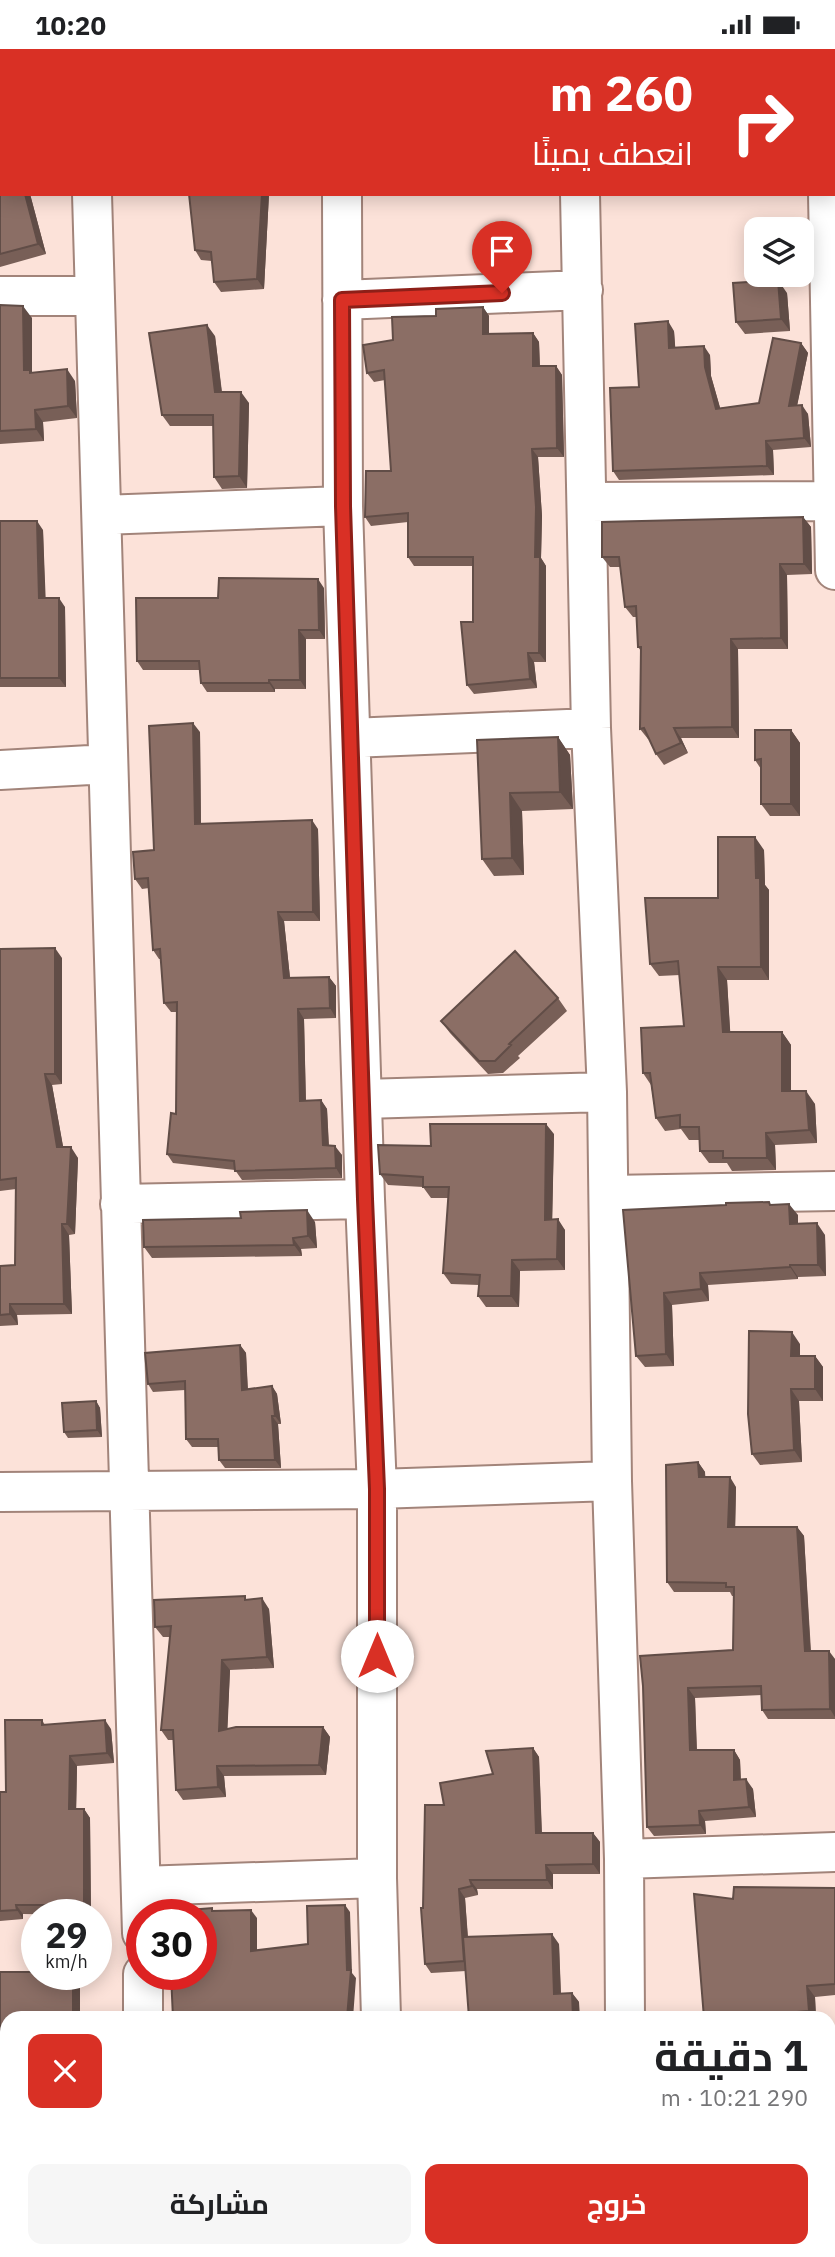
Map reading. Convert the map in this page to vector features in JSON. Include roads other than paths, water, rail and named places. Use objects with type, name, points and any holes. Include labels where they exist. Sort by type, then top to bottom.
[{"type":"street","points":[[92,196],[141,1899]]},
{"type":"street","points":[[342,196],[343,506],[377,1489],[377,1878],[381,2011]]},
{"type":"street","points":[[580,196],[591,728],[607,1091],[612,1481],[624,1859],[625,2011]]},
{"type":"street","points":[[828,196],[835,571]]},
{"type":"street","points":[[342,300],[583,290]]},
{"type":"street","points":[[0,296],[95,296]]},
{"type":"street","points":[[587,502],[833,501]]},
{"type":"street","points":[[102,515],[343,506]]},
{"type":"street","points":[[352,738],[591,728]]},
{"type":"street","points":[[0,770],[108,764]]},
{"type":"street","points":[[363,1100],[607,1091]]},
{"type":"street","points":[[609,1195],[835,1191]]},
{"type":"street","points":[[120,1205],[365,1199]]},
{"type":"street","points":[[0,1492],[377,1489],[612,1481]]},
{"type":"street","points":[[624,1859],[835,1852]]},
{"type":"street","points":[[141,1886],[377,1878]]},
{"type":"street","points":[[143,1990],[144,2011]]}]
